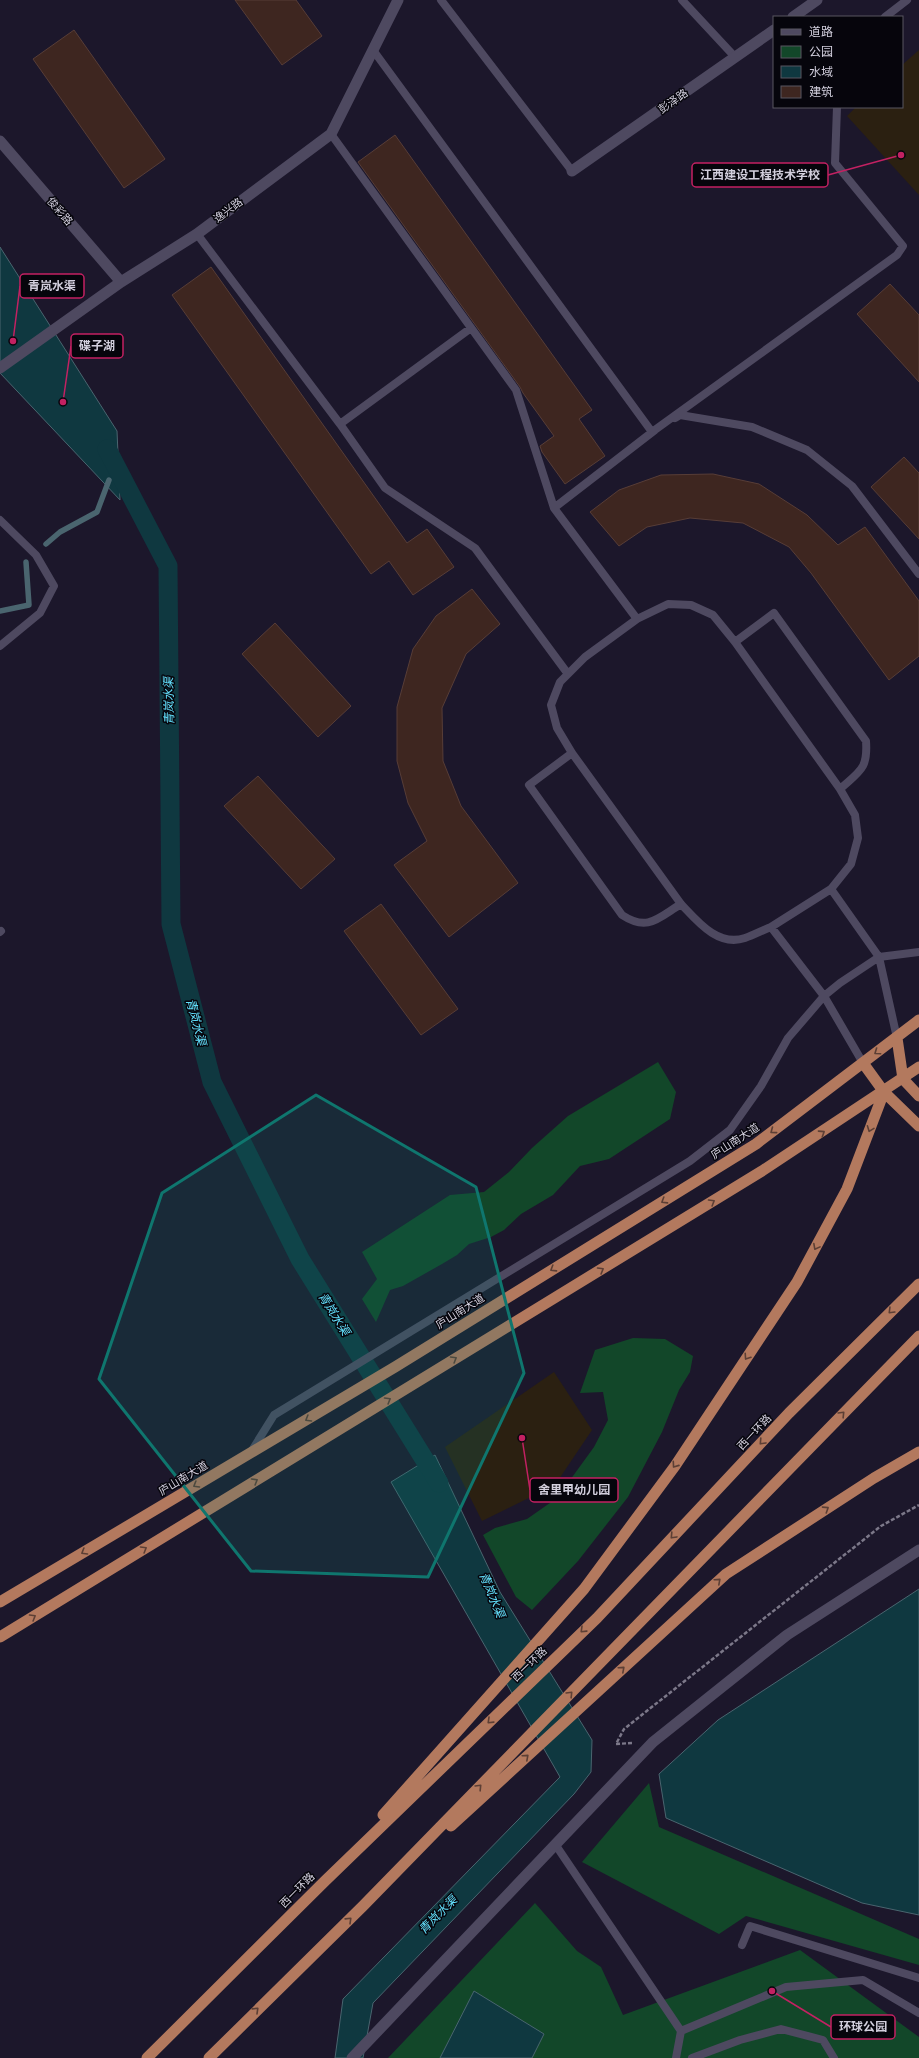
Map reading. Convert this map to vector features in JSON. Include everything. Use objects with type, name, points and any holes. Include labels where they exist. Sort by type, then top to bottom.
[{"type":"highway","name":"庐山南大道","points":[[0,1602],[395,1367],[756,1144],[919,1020]]},
{"type":"highway","points":[[897,1038],[904,1079],[919,1096]]},
{"type":"highway","points":[[863,1062],[884,1092],[919,1126]]},
{"type":"highway","points":[[0,1637],[762,1171],[919,1068]]},
{"type":"highway","points":[[325,1881],[584,1589],[675,1466],[797,1282],[847,1188],[884,1092]]},
{"type":"highway","name":"西一环路","points":[[148,2057],[325,1881],[597,1618],[789,1413],[919,1284]]},
{"type":"highway","points":[[209,2058],[363,1906],[919,1336]]},
{"type":"highway","points":[[363,1906],[726,1574],[874,1478],[919,1452]]},
{"type":"highway","points":[[138,2058],[205,2000]]},
{"type":"highway","points":[[214,2058],[235,2031]]},
{"type":"street","name":"逸兴路","points":[[0,368],[120,282],[197,234],[331,134],[398,0]]},
{"type":"street","points":[[794,16],[817,0]]},
{"type":"street","name":"彭泽路","points":[[572,171],[773,31]]},
{"type":"street","name":"俊彩路","points":[[0,141],[120,282]]},
{"type":"street","points":[[352,2058],[653,1742],[787,1635],[919,1550]]},
{"type":"lane","points":[[441,0],[572,171]]},
{"type":"lane","points":[[682,0],[735,57]]},
{"type":"lane","points":[[886,16],[907,0]]},
{"type":"lane","points":[[373,50],[652,432]]},
{"type":"lane","points":[[554,508],[652,432],[897,255],[903,246],[835,164],[837,108]]},
{"type":"lane","points":[[331,134],[516,390],[554,508],[637,619]]},
{"type":"lane","points":[[197,234],[340,424],[385,488],[475,548],[568,674]]},
{"type":"lane","points":[[340,424],[471,328]]},
{"type":"lane","points":[[652,432],[680,415],[752,427],[807,450],[852,486],[919,574]]},
{"type":"lane","points":[[0,520],[35,554],[54,586],[40,613],[0,646]]},
{"type":"lane","points":[[668,604],[691,606],[713,615],[735,642],[840,789],[855,815],[858,838],[851,864],[831,889],[771,927],[744,938],[722,939],[700,925],[681,904],[572,753],[557,728],[551,705],[560,682],[585,657],[637,619],[668,604]]},
{"type":"lane","points":[[735,642],[774,613],[866,740],[867,756],[862,769],[840,789]]},
{"type":"lane","points":[[572,753],[529,785],[622,915],[634,922],[649,923],[681,904]]},
{"type":"lane","points":[[831,889],[879,957],[897,1038]]},
{"type":"lane","points":[[771,927],[824,996],[863,1062]]},
{"type":"lane","points":[[249,1454],[274,1416],[690,1161],[730,1130],[761,1086],[788,1038],[824,996],[840,982],[879,957],[919,952]]},
{"type":"lane","points":[[555,1844],[681,2031],[676,2058]]},
{"type":"lane","points":[[742,1945],[750,1926],[919,1978]]},
{"type":"lane","points":[[681,2031],[786,1987],[863,1980],[919,2013]]},
{"type":"lane","points":[[692,2058],[740,2040],[781,2029],[823,2040],[834,2058]]},
{"type":"path","points":[[653,1742],[616,1744],[624,1729],[630,1724],[881,1526],[919,1505]]},
{"type":"highlighted area","points":[[316,1095],[476,1187],[524,1373],[428,1577],[251,1571],[99,1379],[162,1193]]},
{"type":"shaded area","points":[[919,50],[919,195],[847,116],[855,108],[903,108],[903,64]]},
{"type":"shaded area","points":[[554,1372],[592,1430],[555,1485],[482,1521],[445,1447]]},
{"type":"green space","points":[[658,1062],[676,1092],[670,1119],[609,1159],[580,1166],[553,1195],[521,1214],[504,1230],[491,1237],[469,1244],[457,1255],[442,1264],[403,1286],[390,1290],[376,1322],[362,1299],[377,1279],[362,1252],[450,1195],[484,1192],[509,1172],[532,1148],[568,1116]]},
{"type":"green space","points":[[633,1338],[665,1339],[693,1356],[690,1372],[679,1390],[662,1432],[628,1497],[578,1561],[532,1610],[516,1597],[483,1535],[495,1528],[527,1519],[557,1498],[594,1447],[608,1420],[603,1392],[580,1393],[595,1350]]},
{"type":"green space","points":[[649,1783],[659,1827],[919,1939],[919,1965],[746,1916],[719,1934],[582,1862]]},
{"type":"green space","points":[[535,1903],[577,1951],[601,1967],[623,2015],[800,1950],[919,2037],[919,2058],[388,2058]]},
{"type":"water","points":[[0,247],[117,431],[120,500],[0,373]]},
{"type":"water","points":[[435,1455],[500,1592],[592,1740],[591,1772],[574,1794],[373,2003],[363,2058],[335,2058],[343,1999],[560,1777],[391,1482]]},
{"type":"water","points":[[919,1589],[919,1915],[862,1903],[666,1818],[659,1774],[718,1720]]},
{"type":"water","points":[[474,1991],[544,2034],[532,2058],[440,2058]]},
{"type":"building","points":[[235,0],[296,0],[322,36],[282,65]]},
{"type":"building","points":[[74,30],[165,159],[124,188],[33,59]]},
{"type":"building","points":[[395,135],[592,410],[579,419],[605,456],[565,484],[542,452],[540,446],[554,436],[358,162]]},
{"type":"building","points":[[211,267],[407,543],[427,529],[454,567],[413,595],[389,561],[371,574],[172,295]]},
{"type":"building","points":[[890,284],[919,315],[919,382],[857,314]]},
{"type":"building","points":[[904,457],[919,473],[919,539],[871,487]]},
{"type":"building","points":[[713,474],[759,484],[807,515],[838,545],[865,527],[919,601],[919,656],[889,680],[811,573],[789,547],[743,523],[690,518],[647,527],[619,546],[590,512],[619,490],[661,475]]},
{"type":"building","points":[[472,589],[500,624],[466,654],[442,708],[443,761],[461,806],[518,883],[449,937],[394,865],[427,841],[408,803],[397,761],[397,707],[413,649],[436,616]]},
{"type":"building","points":[[275,623],[351,706],[318,737],[242,654]]},
{"type":"building","points":[[258,776],[335,859],[301,889],[224,806]]},
{"type":"building","points":[[381,904],[458,1009],[421,1035],[344,931]]},
{"type":"waterway","name":"青岚水渠","points":[[107,449],[168,566],[171,924],[212,1082],[300,1259],[439,1483]]},
{"type":"waterway","points":[[46,544],[60,532],[97,512],[109,480]]},
{"type":"waterway","points":[[0,611],[29,605],[26,562]]},
{"type":"place","name":"江西建设工程技术学校","points":[[901,155]]},
{"type":"place","name":"青岚水渠","points":[[13,341]]},
{"type":"place","name":"碟子湖","points":[[63,402]]},
{"type":"place","name":"舍里甲幼儿园","points":[[522,1438]]},
{"type":"place","name":"环球公园","points":[[772,1991]]}]
